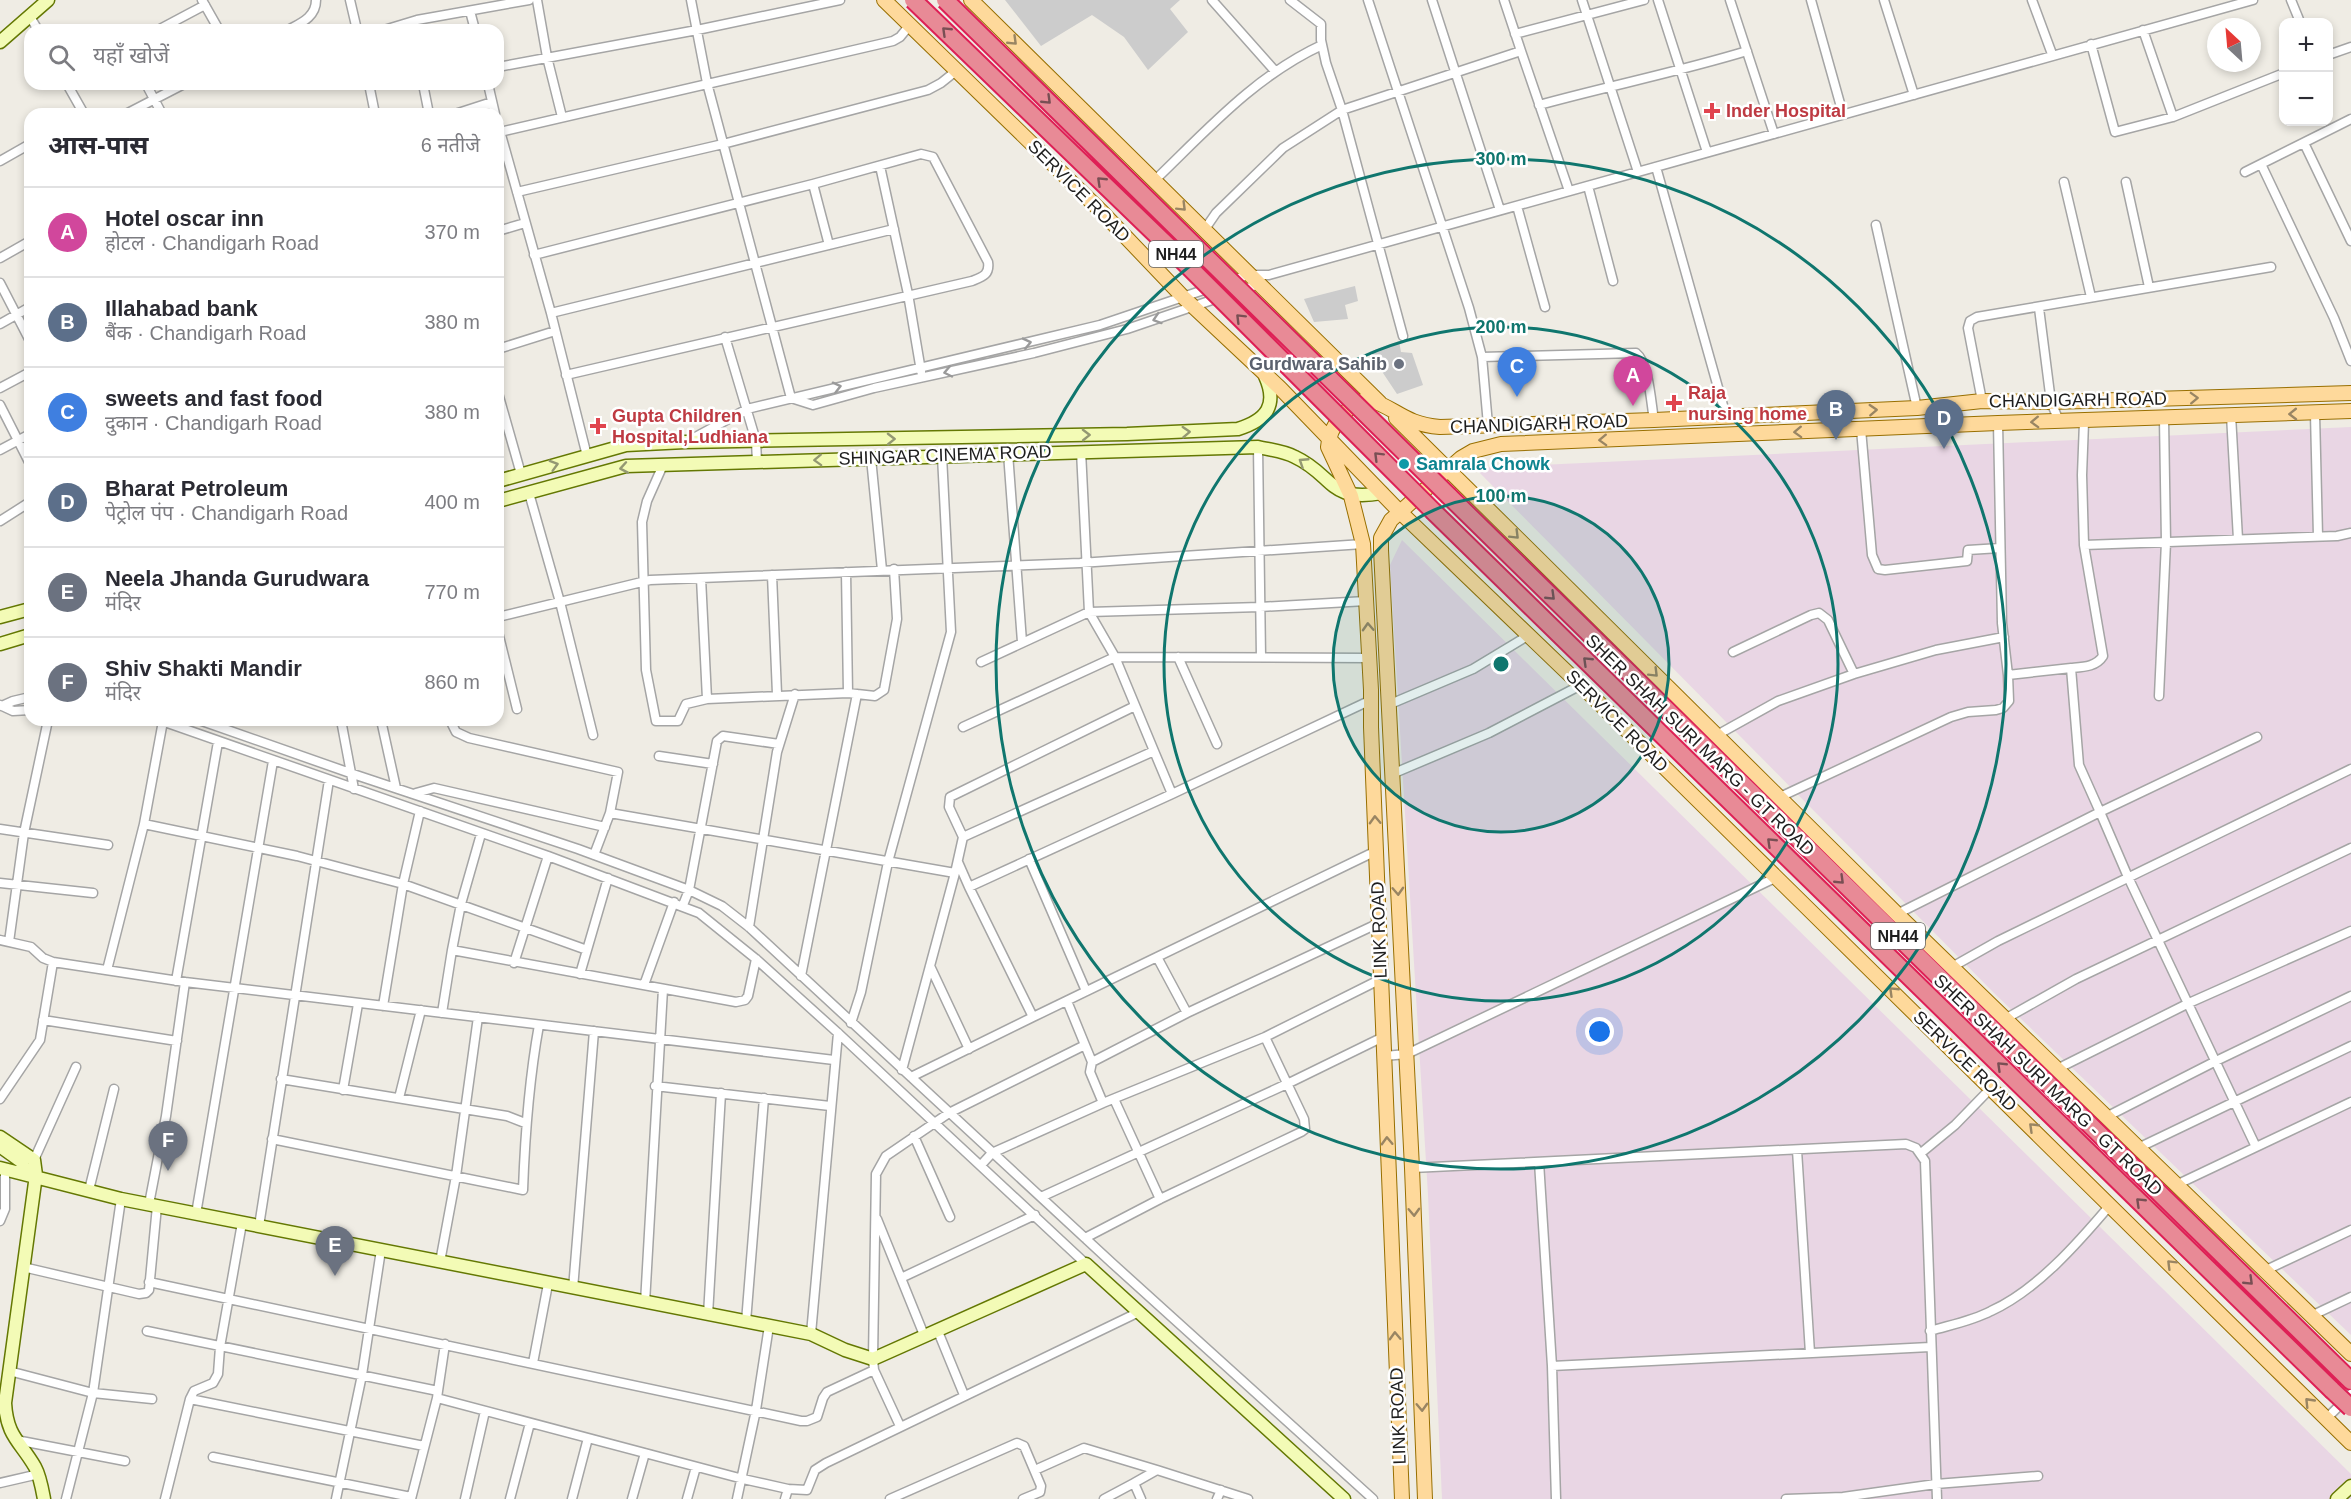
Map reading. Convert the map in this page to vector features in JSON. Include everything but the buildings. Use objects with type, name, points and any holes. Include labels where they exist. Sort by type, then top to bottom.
[{"type":"highway","name":"SHER SHAH SURI MARG - GT ROAD","points":[[913,0],[1170,248],[1434,512],[2351,1408]]},
{"type":"highway","name":"SHER SHAH SURI MARG - GT ROAD","points":[[945,0],[2348,1378]]},
{"type":"main road","name":"SERVICE ROAD","points":[[884,0],[1102,212],[1194,308],[1329,437],[1399,511],[1581,685],[1992,1087],[2351,1443]]},
{"type":"main road","points":[[971,0],[1155,180],[1248,275],[1264,280],[1380,403],[1897,914],[2351,1353]]},
{"type":"main road","name":"CHANDIGARH ROAD","points":[[1380,403],[1409,421],[1424,426],[1654,420],[1917,408],[1982,401],[2051,402],[2351,393]]},
{"type":"main road","points":[[1329,437],[1336,423],[1352,406],[1368,399],[1380,403]]},
{"type":"main road","name":"CHANDIGARH ROAD","points":[[1448,469],[1473,451],[1501,444],[2351,411]]},
{"type":"main road","name":"LINK ROAD","points":[[1329,437],[1331,456],[1350,496],[1363,544],[1370,658],[1402,1499]]},
{"type":"main road","name":"LINK ROAD","points":[[1425,1499],[1407,1054],[1381,538],[1390,520],[1448,469]]},
{"type":"street","points":[[298,24],[311,16],[316,8],[316,0]]},
{"type":"street","points":[[350,0],[356,24]]},
{"type":"street","points":[[418,24],[470,10],[529,0]]},
{"type":"street","points":[[537,0],[547,57],[562,117]]},
{"type":"street","points":[[691,0],[707,83],[791,398]]},
{"type":"street","points":[[504,66],[697,30],[840,0]]},
{"type":"street","points":[[1212,0],[1275,71]]},
{"type":"street","points":[[1290,0],[1319,22],[1326,63],[1342,110],[1403,336]]},
{"type":"street","points":[[1368,0],[1469,308],[1482,357],[1488,425]]},
{"type":"street","points":[[1432,0],[1500,210]]},
{"type":"street","points":[[1504,0],[1569,191]]},
{"type":"street","points":[[1582,0],[1638,172]]},
{"type":"street","points":[[1515,34],[1644,0]]},
{"type":"street","points":[[1658,0],[1707,153]]},
{"type":"street","points":[[1730,0],[1774,134]]},
{"type":"street","points":[[1811,0],[1843,114]]},
{"type":"street","points":[[1884,0],[1914,95]]},
{"type":"street","points":[[2032,0],[2052,54]]},
{"type":"street","points":[[791,398],[813,405],[921,378],[1034,354],[1127,329],[1194,308],[1264,280],[1379,244],[1914,95],[2228,4],[2253,0]]},
{"type":"street","points":[[2291,0],[2298,18]]},
{"type":"street","points":[[0,42],[40,2]]},
{"type":"street","points":[[168,24],[204,3],[216,24]]},
{"type":"street","points":[[470,10],[474,24]]},
{"type":"street","points":[[29,15],[34,24]]},
{"type":"street","points":[[504,127],[562,117],[893,41],[900,37],[909,26]]},
{"type":"street","points":[[2143,30],[2173,117]]},
{"type":"street","points":[[2091,44],[2115,132],[2173,117],[2279,75]]},
{"type":"street","points":[[1155,180],[1222,114],[1275,71],[1322,45]]},
{"type":"street","points":[[2333,53],[2351,46]]},
{"type":"street","points":[[1204,230],[1216,213],[1283,148],[1342,110],[1521,51]]},
{"type":"street","points":[[1539,105],[1610,86],[1680,71],[1747,51]]},
{"type":"street","points":[[517,192],[723,144],[928,90],[956,71]]},
{"type":"street","points":[[71,90],[81,108]]},
{"type":"street","points":[[149,90],[159,108]]},
{"type":"street","points":[[137,108],[172,90]]},
{"type":"street","points":[[370,90],[374,108]]},
{"type":"street","points":[[424,90],[428,108]]},
{"type":"street","points":[[489,90],[494,108]]},
{"type":"street","points":[[474,108],[492,102]]},
{"type":"street","points":[[2245,172],[2351,119]]},
{"type":"street","points":[[2304,142],[2351,241]]},
{"type":"street","points":[[0,161],[24,147]]},
{"type":"street","points":[[504,148],[587,456]]},
{"type":"street","points":[[534,255],[921,154],[933,157],[988,262],[989,269],[981,278],[566,375]]},
{"type":"street","points":[[504,165],[508,164]]},
{"type":"street","points":[[2261,164],[2334,318],[2351,361]]},
{"type":"street","points":[[880,166],[908,294],[921,378]]},
{"type":"street","points":[[1656,167],[1726,416]]},
{"type":"street","points":[[2064,182],[2091,297]]},
{"type":"street","points":[[2126,182],[2150,287]]},
{"type":"street","points":[[813,184],[830,246]]},
{"type":"street","points":[[1588,186],[1613,281]]},
{"type":"street","points":[[1517,206],[1545,308]]},
{"type":"street","points":[[504,229],[525,223]]},
{"type":"street","points":[[1876,225],[1917,408]]},
{"type":"street","points":[[550,313],[894,229]]},
{"type":"street","points":[[0,258],[24,244]]},
{"type":"street","points":[[1982,401],[1968,328],[1970,321],[1985,315],[2039,308],[2271,267]]},
{"type":"street","points":[[685,442],[747,409],[1100,325],[1248,275]]},
{"type":"street","points":[[0,283],[24,328]]},
{"type":"street","points":[[2039,308],[2051,402],[2059,421]]},
{"type":"street","points":[[0,324],[24,311]]},
{"type":"street","points":[[504,348],[555,331]]},
{"type":"street","points":[[725,337],[756,441],[757,462]]},
{"type":"street","points":[[1482,357],[1636,352],[1641,357],[1645,370],[1654,420]]},
{"type":"street","points":[[0,388],[24,375]]},
{"type":"street","name":"SHINGAR CINEMA ROAD","points":[[504,479],[626,445],[1127,434],[1238,429],[1261,418],[1269,408],[1272,398],[1265,376]]},
{"type":"street","points":[[0,405],[24,453]]},
{"type":"street","points":[[504,414],[521,474]]},
{"type":"street","points":[[2315,414],[2318,536]]},
{"type":"street","points":[[2231,415],[2238,539]]},
{"type":"street","points":[[2159,696],[2166,542],[2164,419]]},
{"type":"street","points":[[2008,675],[2098,663],[2103,656],[2084,545],[2082,475],[2084,422]]},
{"type":"street","points":[[1780,797],[1951,717],[1968,712],[2003,708],[2009,701],[2000,548],[1998,423]]},
{"type":"street","points":[[1861,429],[1872,555],[1878,569],[1967,561],[1968,550],[2000,548]]},
{"type":"street","points":[[0,450],[24,437]]},
{"type":"street","points":[[1258,447],[1261,657]]},
{"type":"street","name":"SHINGAR CINEMA ROAD","points":[[504,499],[626,466],[1258,447],[1296,457],[1350,496]]},
{"type":"street","points":[[1081,451],[1089,612],[1115,657],[1172,794]]},
{"type":"street","points":[[1008,453],[1022,642]]},
{"type":"street","points":[[851,1023],[861,993],[888,862],[951,632],[942,456]]},
{"type":"street","points":[[871,458],[882,570]]},
{"type":"street","points":[[663,465],[643,512],[646,670],[656,721],[678,721],[686,704],[707,699],[777,694],[852,693],[875,696],[884,690],[897,620],[894,570]]},
{"type":"street","points":[[529,493],[560,602],[593,735]]},
{"type":"street","points":[[1350,496],[1382,493]]},
{"type":"street","points":[[0,521],[24,506]]},
{"type":"street","points":[[2084,545],[2351,533]]},
{"type":"street","points":[[504,616],[643,582],[772,574],[1086,563],[1363,544]]},
{"type":"street","points":[[801,976],[827,851],[852,693],[846,572]]},
{"type":"street","points":[[772,574],[777,694]]},
{"type":"street","points":[[701,578],[707,699]]},
{"type":"street","points":[[981,662],[1089,612],[1366,602]]},
{"type":"street","points":[[0,617],[24,611]]},
{"type":"street","points":[[1733,652],[1819,613],[1828,620],[1854,674]]},
{"type":"street","points":[[1388,705],[1473,669],[1528,634]]},
{"type":"street","points":[[0,644],[24,637]]},
{"type":"street","points":[[1717,735],[1778,700],[1854,674],[1936,650],[2004,637]]},
{"type":"street","points":[[504,656],[517,709]]},
{"type":"street","points":[[963,727],[1115,657],[1370,658]]},
{"type":"street","points":[[1178,657],[1217,744]]},
{"type":"street","points":[[2072,668],[2079,765],[2128,877],[2256,1147]]},
{"type":"street","points":[[1392,774],[1489,733],[1581,685]]},
{"type":"street","points":[[748,927],[779,744],[795,694]]},
{"type":"street","points":[[1,706],[24,698]]},
{"type":"street","points":[[969,887],[1371,700]]},
{"type":"street","points":[[1,706],[13,711],[24,710]]},
{"type":"street","points":[[902,1070],[963,837],[948,807],[950,797],[1135,706]]},
{"type":"street","points":[[47,726],[24,833],[18,885],[4,941],[31,947],[43,958],[53,962],[181,982],[834,1060]]},
{"type":"street","points":[[107,970],[144,824],[159,726]]},
{"type":"street","points":[[174,726],[329,780],[353,781],[415,793],[594,855],[683,899],[756,958],[838,1032],[987,1159],[1041,1197],[1373,1499]]},
{"type":"street","points":[[216,726],[481,834],[608,879],[683,899],[722,906],[748,927],[911,1077],[940,1119],[987,1159],[1035,1215],[1086,1264],[1344,1499]]},
{"type":"street","points":[[342,726],[353,781]]},
{"type":"street","points":[[382,726],[396,788]]},
{"type":"street","points":[[453,726],[456,732],[469,738],[618,772],[610,813],[594,855]]},
{"type":"street","points":[[644,985],[683,899],[701,829],[717,741],[722,736],[779,744]]},
{"type":"street","points":[[1897,914],[2100,812],[2257,737]]},
{"type":"street","points":[[23,1267],[143,1294],[149,1290],[153,1205],[177,1041],[181,982],[201,837],[218,742]]},
{"type":"street","points":[[963,837],[1154,752]]},
{"type":"street","points":[[659,756],[713,764]]},
{"type":"street","points":[[196,1214],[273,761]]},
{"type":"street","points":[[1952,967],[1998,941],[2351,769]]},
{"type":"street","points":[[259,1226],[329,780]]},
{"type":"street","points":[[415,793],[434,788],[605,827]]},
{"type":"street","points":[[383,1006],[404,884],[420,811]]},
{"type":"street","points":[[610,813],[955,873]]},
{"type":"street","points":[[144,824],[316,861],[404,884],[587,950]]},
{"type":"street","points":[[0,829],[108,845]]},
{"type":"street","points":[[442,1013],[460,904],[481,834]]},
{"type":"street","points":[[2005,1019],[2076,979],[2351,848]]},
{"type":"street","points":[[911,1077],[1376,851]]},
{"type":"street","points":[[514,963],[548,856]]},
{"type":"street","points":[[1029,859],[1086,991]]},
{"type":"street","points":[[957,862],[1033,1017]]},
{"type":"street","points":[[1384,1056],[1407,1054],[1777,878]]},
{"type":"street","points":[[580,974],[608,879]]},
{"type":"street","points":[[0,883],[93,893]]},
{"type":"street","points":[[1092,1062],[1187,1013],[1379,923]]},
{"type":"street","points":[[2057,1069],[2189,1003],[2351,931]]},
{"type":"street","points":[[452,950],[514,963],[741,1002],[749,993],[756,958]]},
{"type":"street","points":[[1157,957],[1187,1013]]},
{"type":"street","points":[[0,1099],[40,1040],[53,962]]},
{"type":"street","points":[[930,966],[969,1049]]},
{"type":"street","points":[[987,1159],[1103,1103],[1265,1037],[1381,979]]},
{"type":"street","points":[[645,1303],[663,989]]},
{"type":"street","points":[[2106,1117],[2351,996]]},
{"type":"street","points":[[1067,1001],[1092,1062],[1090,1072],[1103,1103]]},
{"type":"street","points":[[343,1090],[358,1004]]},
{"type":"street","points":[[399,1098],[421,1010]]},
{"type":"street","points":[[440,1262],[456,1176],[478,1017]]},
{"type":"street","points":[[44,1020],[177,1041]]},
{"type":"street","points":[[272,1139],[523,1190],[525,1123],[529,1110],[532,1068],[539,1025]]},
{"type":"street","points":[[573,1289],[594,1031]]},
{"type":"street","points":[[811,1335],[838,1032]]},
{"type":"street","points":[[1085,1238],[1305,1128],[1304,1119],[1289,1083],[1265,1037]]},
{"type":"street","points":[[1041,1197],[1289,1083],[1383,1037]]},
{"type":"street","points":[[900,1426],[873,1364],[876,1174],[880,1163],[886,1156],[940,1119],[1085,1045]]},
{"type":"street","points":[[2138,1148],[2351,1046]]},
{"type":"street","points":[[44,1499],[39,1474],[15,1440],[6,1418],[5,1403],[23,1267],[30,1174],[34,1160],[76,1066]]},
{"type":"street","points":[[281,1079],[507,1116],[525,1123]]},
{"type":"street","points":[[656,1086],[830,1106]]},
{"type":"street","points":[[1921,1153],[1955,1125],[1992,1087]]},
{"type":"street","points":[[89,1190],[114,1089]]},
{"type":"street","points":[[708,1315],[721,1093]]},
{"type":"street","points":[[746,1322],[764,1098]]},
{"type":"street","points":[[1114,1099],[1160,1199]]},
{"type":"street","points":[[2176,1185],[2351,1102]]},
{"type":"street","points":[[914,1136],[950,1217]]},
{"type":"street","points":[[0,1137],[34,1160]]},
{"type":"street","points":[[1412,1168],[1906,1144],[1916,1148],[1924,1161],[1937,1499]]},
{"type":"street","points":[[0,1146],[22,1162],[30,1174]]},
{"type":"street","points":[[1797,1150],[1809,1353]]},
{"type":"street","points":[[1539,1162],[1552,1366],[1556,1499]]},
{"type":"street","points":[[0,1221],[5,1209],[3,1168],[121,1198],[196,1214],[811,1335],[873,1364]]},
{"type":"street","points":[[66,1499],[93,1393],[121,1198]]},
{"type":"street","points":[[1930,1331],[1981,1316],[2020,1295],[2050,1269],[2111,1204]]},
{"type":"street","points":[[901,1278],[1035,1215]]},
{"type":"street","points":[[876,1216],[924,1335]]},
{"type":"street","points":[[165,1499],[190,1399],[198,1387],[211,1384],[216,1380],[242,1223]]},
{"type":"street","points":[[2264,1271],[2351,1230]]},
{"type":"street","points":[[336,1499],[362,1375],[367,1328],[381,1251]]},
{"type":"street","points":[[1099,1276],[1112,1263]]},
{"type":"street","points":[[150,1282],[801,1421],[811,1420],[819,1413],[827,1392],[924,1335],[1086,1264]]},
{"type":"street","points":[[533,1363],[548,1284]]},
{"type":"street","points":[[2311,1316],[2351,1297]]},
{"type":"street","points":[[147,1331],[362,1375],[437,1394],[485,1411],[696,1467],[788,1489],[807,1490],[815,1470],[822,1465],[1138,1312]]},
{"type":"street","points":[[737,1499],[756,1410],[769,1326]]},
{"type":"street","points":[[938,1329],[964,1395]]},
{"type":"street","points":[[213,1457],[411,1498],[437,1394],[445,1344]]},
{"type":"street","points":[[1552,1366],[1930,1347]]},
{"type":"street","points":[[9,1371],[93,1393],[152,1399]]},
{"type":"street","points":[[2326,1419],[2351,1394]]},
{"type":"street","points":[[190,1399],[424,1446]]},
{"type":"street","points":[[465,1499],[485,1411]]},
{"type":"street","points":[[510,1499],[530,1423]]},
{"type":"street","points":[[572,1499],[588,1438]]},
{"type":"street","points":[[15,1440],[125,1461]]},
{"type":"street","points":[[890,1499],[1014,1444],[1023,1445],[1041,1489],[1040,1492],[1023,1499]]},
{"type":"street","points":[[1035,1470],[1084,1448],[1157,1470],[1219,1495],[1248,1499]]},
{"type":"street","points":[[632,1499],[645,1453]]},
{"type":"street","points":[[687,1499],[696,1467]]},
{"type":"street","points":[[1104,1499],[1157,1470]]},
{"type":"street","points":[[0,1482],[39,1474]]},
{"type":"street","points":[[1786,1499],[1844,1497],[1936,1484],[2038,1476]]},
{"type":"street","points":[[1134,1483],[1142,1499]]},
{"type":"street","points":[[2337,1499],[2351,1486]]},
{"type":"street","points":[[785,1499],[788,1489]]},
{"type":"shaded area","points":[[1005,0],[1180,0],[1170,9],[1188,32],[1148,70],[1124,37],[1092,15],[1041,46]]},
{"type":"shaded area","points":[[1355,286],[1358,301],[1345,305],[1348,319],[1314,322],[1304,299]]},
{"type":"shaded area","points":[[1399,341],[1401,352],[1412,353],[1423,385],[1397,394],[1369,352]]},
{"type":"shaded area","points":[[2351,427],[2351,1335],[1994,993],[1475,468]]},
{"type":"shaded area","points":[[1402,540],[2351,1474],[2351,1499],[1442,1499],[1428,1195],[1390,565]]},
{"type":"place","name":"Inder Hospital","points":[[1712,111]]},
{"type":"place","name":"Gurdwara Sahib","points":[[1399,364]]},
{"type":"place","name":"sweets and fast food","points":[[1517,397]]},
{"type":"place","name":"Raja nursing home","points":[[1674,403]]},
{"type":"place","name":"Hotel oscar inn","points":[[1633,406]]},
{"type":"place","name":"Gupta Children Hospital,Ludhiana","points":[[598,426]]},
{"type":"place","name":"Illahabad bank","points":[[1836,440]]},
{"type":"place","name":"Bharat Petroleum","points":[[1944,449]]},
{"type":"place","name":"Samrala Chowk","points":[[1404,464]]},
{"type":"place","name":"Shiv Shakti Mandir","points":[[168,1171]]},
{"type":"place","name":"Neela Jhanda Gurudwara","points":[[335,1276]]}]
